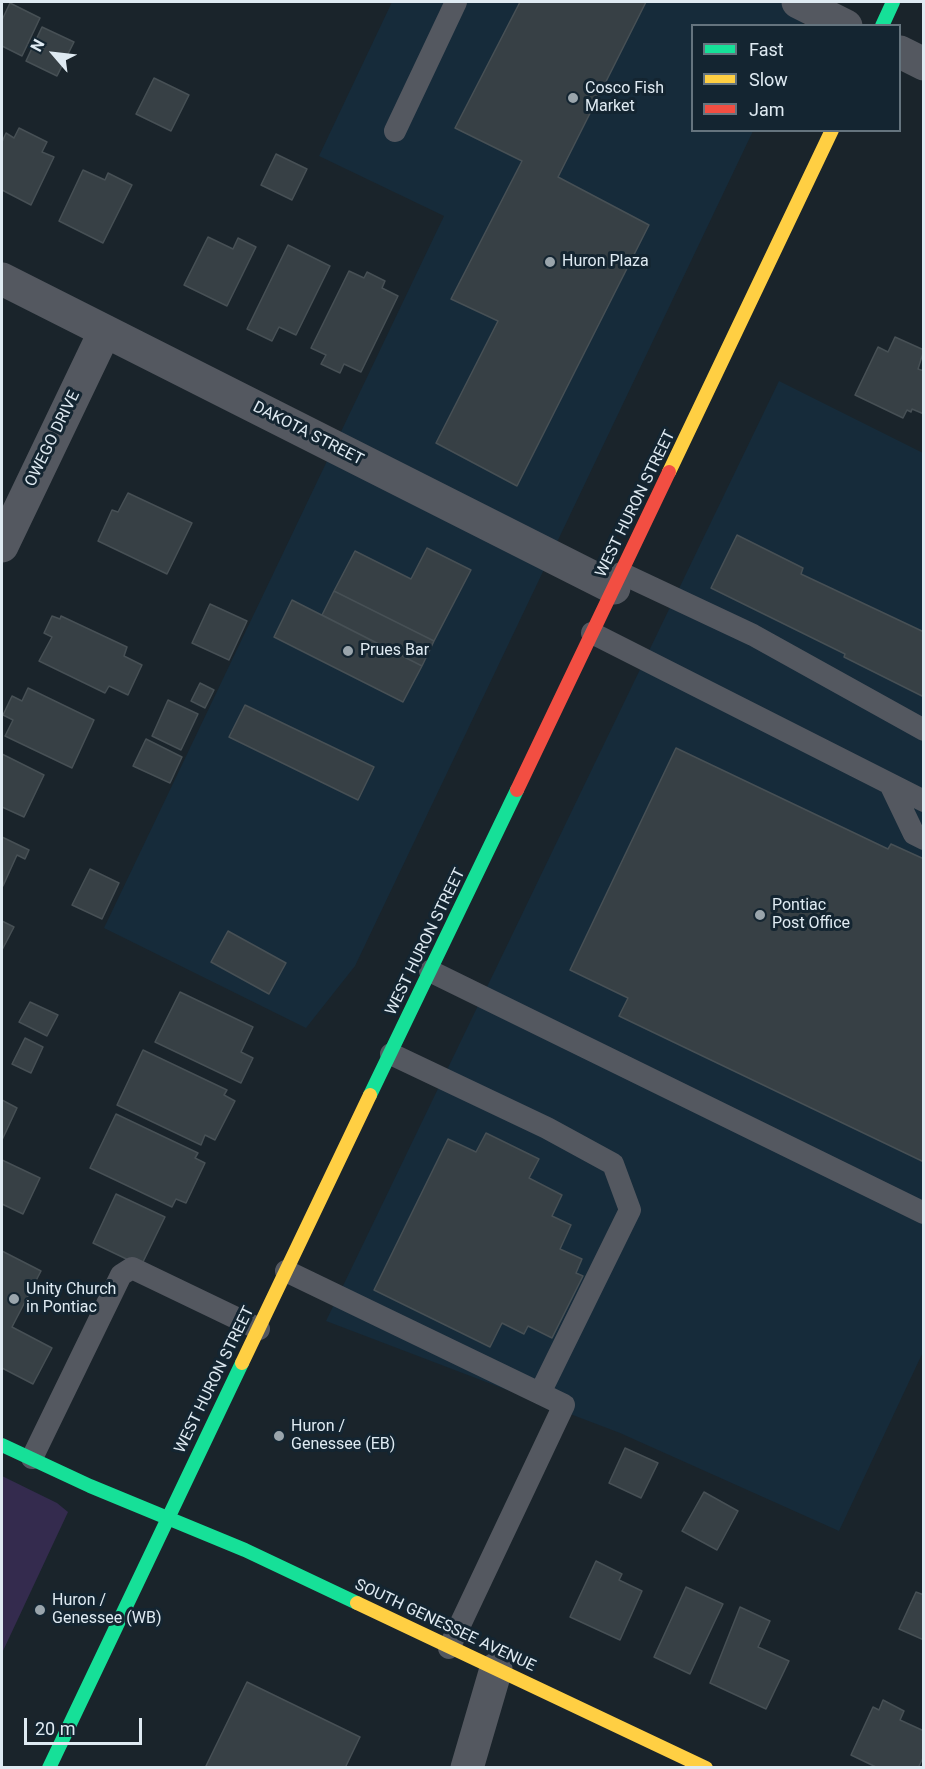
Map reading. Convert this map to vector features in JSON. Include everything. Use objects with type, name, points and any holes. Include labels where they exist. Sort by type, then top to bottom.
[{"type":"main road","points":[[883,24],[893,2]]},
{"type":"main road","name":"WEST HURON STREET","points":[[49,1767],[831,132]]},
{"type":"main road","name":"SOUTH GENESSEE AVENUE","points":[[2,1445],[90,1486],[245,1550],[706,1767]]},
{"type":"street","points":[[798,2],[842,24]]},
{"type":"street","points":[[901,52],[924,64]]},
{"type":"street","name":"DAKOTA STREET","points":[[2,279],[105,332],[617,580]]},
{"type":"street","name":"OWEGO DRIVE","points":[[2,546],[105,332]]},
{"type":"street","points":[[468,1767],[496,1669]]},
{"type":"lane","points":[[395,130],[456,2]]},
{"type":"lane","points":[[617,580],[753,635],[924,730]]},
{"type":"lane","points":[[592,633],[924,801]]},
{"type":"lane","points":[[890,784],[914,834],[924,839]]},
{"type":"lane","points":[[430,971],[924,1213]]},
{"type":"lane","points":[[391,1054],[547,1128],[613,1164],[630,1210],[540,1393]]},
{"type":"lane","points":[[32,1458],[121,1275],[132,1268],[259,1329]]},
{"type":"lane","points":[[286,1271],[564,1405],[449,1648]]},
{"type":"shaded area","points":[[392,2],[814,2],[803,24],[691,24],[691,132],[753,132],[355,966],[306,1028],[104,928],[444,216],[319,156]]},
{"type":"shaded area","points":[[779,381],[923,453],[923,1352],[839,1531],[620,1433],[326,1321]]},
{"type":"shaded area","points":[[2,1476],[57,1503],[68,1512],[2,1653]]},
{"type":"building","name":"Huron Plaza","points":[[520,2],[646,2],[558,177],[649,225],[517,486],[436,443],[498,321],[451,299],[522,161],[455,128]]},
{"type":"building","points":[[10,3],[40,18],[22,56],[2,46],[2,20]]},
{"type":"building","points":[[42,27],[74,42],[57,76],[26,61]]},
{"type":"building","points":[[154,78],[189,95],[171,131],[136,114]]},
{"type":"building","points":[[19,128],[47,142],[42,152],[54,157],[31,205],[2,190],[2,142],[6,133],[14,138]]},
{"type":"building","points":[[276,154],[307,169],[292,200],[261,185]]},
{"type":"building","points":[[83,170],[105,180],[108,173],[132,185],[103,243],[59,221]]},
{"type":"building","points":[[208,237],[233,249],[238,238],[256,247],[227,306],[184,285]]},
{"type":"building","points":[[288,245],[330,266],[296,335],[279,327],[272,341],[247,329]]},
{"type":"building","points":[[349,271],[364,278],[367,272],[385,281],[382,288],[398,296],[361,372],[344,364],[340,373],[321,364],[326,355],[311,348]]},
{"type":"building","points":[[895,337],[924,350],[918,369],[924,371],[924,414],[912,409],[911,412],[907,410],[903,418],[855,395],[878,347],[888,352]]},
{"type":"building","points":[[128,493],[192,523],[167,574],[98,541],[112,510],[118,512]]},
{"type":"building","points":[[737,535],[803,568],[801,574],[924,632],[924,697],[844,657],[845,654],[711,588]]},
{"type":"building","points":[[427,548],[471,570],[434,641],[334,591],[355,551],[411,579]]},
{"type":"building","points":[[334,591],[434,641],[422,666],[322,615]]},
{"type":"building","name":"Prues Bar","points":[[292,600],[422,666],[403,702],[274,637]]},
{"type":"building","points":[[210,604],[247,621],[229,660],[192,643]]},
{"type":"building","points":[[52,616],[60,619],[61,616],[127,647],[124,656],[142,665],[128,695],[109,686],[105,693],[39,661],[52,637],[44,633]]},
{"type":"building","points":[[200,683],[214,690],[205,708],[191,701]]},
{"type":"building","points":[[28,688],[94,720],[72,768],[5,736],[13,720],[3,715],[12,696],[22,701]]},
{"type":"building","points":[[168,700],[198,714],[181,750],[152,736]]},
{"type":"building","points":[[245,705],[374,767],[358,800],[229,737]]},
{"type":"building","points":[[146,739],[182,757],[170,783],[133,766]]},
{"type":"building","name":"Pontiac Post Office","points":[[676,748],[888,849],[891,844],[924,859],[924,1162],[619,1016],[628,998],[570,970]]},
{"type":"building","points":[[2,754],[44,775],[24,817],[2,807]]},
{"type":"building","points":[[2,837],[29,850],[25,859],[17,855],[3,886]]},
{"type":"building","points":[[90,869],[119,883],[102,919],[72,905]]},
{"type":"building","points":[[2,921],[14,927],[2,950]]},
{"type":"building","points":[[228,931],[286,963],[269,994],[211,962]]},
{"type":"building","points":[[180,992],[253,1027],[241,1052],[253,1058],[241,1083],[155,1042]]},
{"type":"building","points":[[30,1002],[58,1015],[47,1036],[19,1022]]},
{"type":"building","points":[[25,1038],[43,1047],[31,1073],[12,1064]]},
{"type":"building","points":[[143,1050],[227,1090],[224,1095],[235,1101],[215,1140],[205,1135],[201,1145],[117,1105]]},
{"type":"building","points":[[2,1100],[17,1108],[2,1140]]},
{"type":"building","points":[[116,1114],[198,1153],[195,1158],[205,1163],[186,1203],[176,1199],[172,1207],[90,1168]]},
{"type":"building","points":[[486,1133],[539,1159],[529,1178],[562,1195],[552,1216],[571,1225],[560,1249],[582,1259],[576,1273],[583,1276],[552,1338],[528,1326],[524,1334],[502,1323],[490,1347],[374,1290],[448,1139],[476,1152]]},
{"type":"building","points":[[2,1160],[40,1178],[23,1214],[2,1204]]},
{"type":"building","points":[[116,1194],[165,1217],[141,1266],[93,1243]]},
{"type":"building","name":"Unity Church in Pontiac","points":[[2,1251],[41,1271],[12,1327],[52,1348],[33,1384],[2,1368]]},
{"type":"building","points":[[625,1448],[658,1463],[641,1498],[609,1483]]},
{"type":"building","points":[[704,1492],[738,1511],[717,1550],[682,1531]]},
{"type":"building","points":[[596,1561],[622,1574],[619,1580],[642,1591],[620,1640],[570,1617]]},
{"type":"building","points":[[686,1587],[723,1604],[690,1674],[654,1657]]},
{"type":"building","points":[[916,1592],[924,1595],[924,1640],[899,1629]]},
{"type":"building","points":[[740,1607],[770,1621],[758,1647],[789,1661],[766,1709],[710,1683]]},
{"type":"building","points":[[247,1682],[360,1737],[345,1768],[205,1768]]},
{"type":"building","points":[[883,1700],[904,1711],[900,1720],[924,1731],[924,1756],[918,1768],[878,1768],[851,1755],[873,1707],[879,1710]]},
{"type":"traffic: fast","points":[[883,24],[893,2]]},
{"type":"traffic: fast","points":[[370,1095],[517,790]]},
{"type":"traffic: fast","points":[[49,1768],[242,1363]]},
{"type":"traffic: fast","points":[[2,1445],[90,1486],[245,1550],[357,1603]]},
{"type":"traffic: slow","points":[[669,472],[831,132]]},
{"type":"traffic: slow","points":[[242,1363],[370,1095]]},
{"type":"traffic: slow","points":[[357,1603],[706,1768]]},
{"type":"traffic: jam","points":[[517,790],[669,472]]},
{"type":"place","name":"Cosco Fish Market","points":[[573,98]]},
{"type":"place","name":"Huron Plaza","points":[[550,262]]},
{"type":"place","name":"Prues Bar","points":[[348,651]]},
{"type":"place","name":"Pontiac Post Office","points":[[760,915]]},
{"type":"place","name":"Unity Church in Pontiac","points":[[14,1299]]},
{"type":"place","name":"Huron / Genessee (EB)","points":[[279,1436]]},
{"type":"place","name":"Huron / Genessee (WB)","points":[[40,1610]]}]
